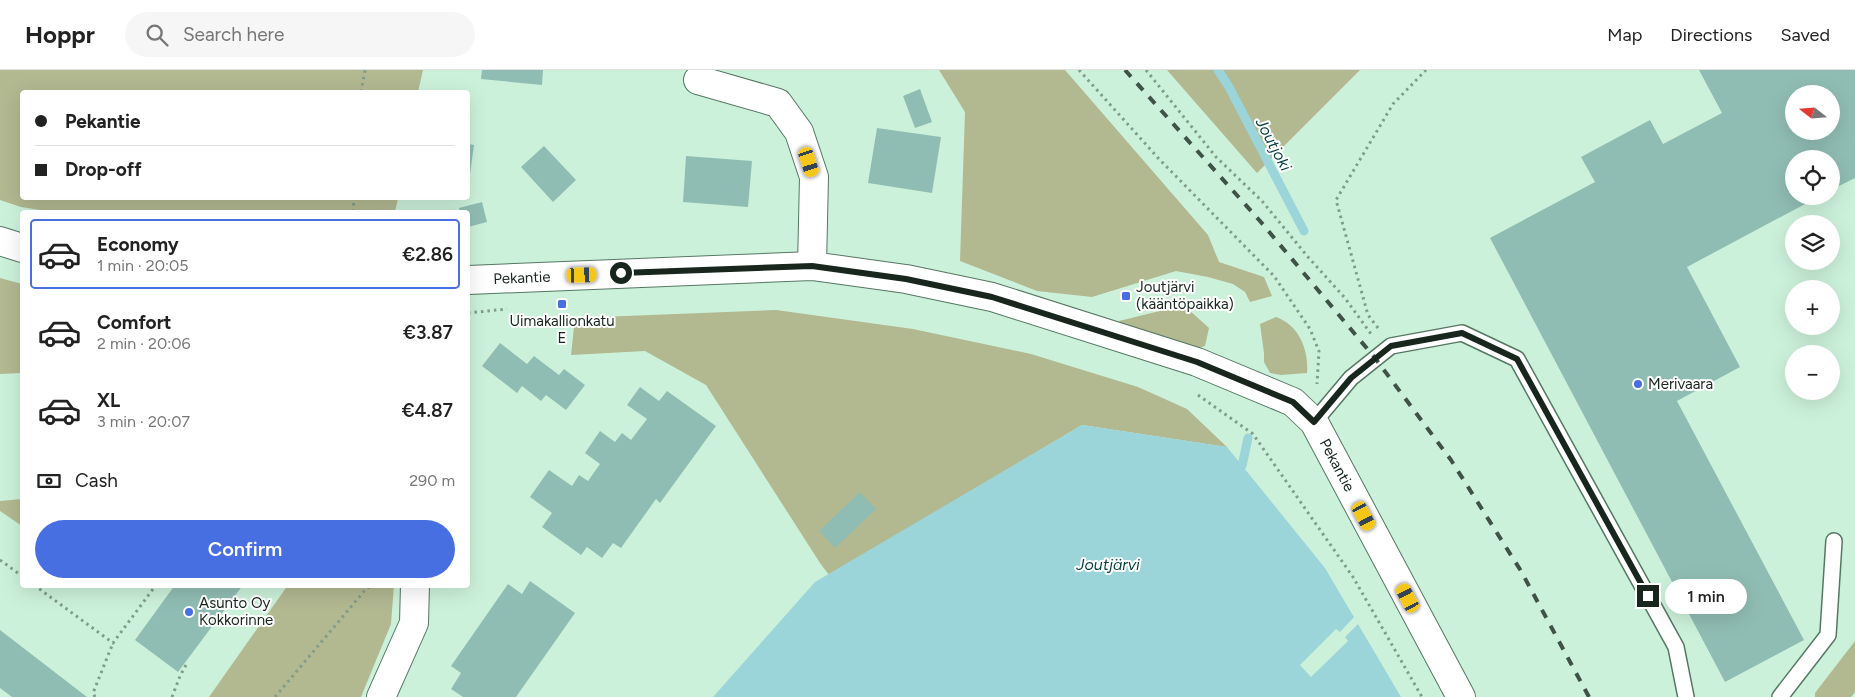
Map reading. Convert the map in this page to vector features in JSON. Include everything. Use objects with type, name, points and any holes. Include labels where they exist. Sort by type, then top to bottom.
[{"type":"street","points":[[698,80],[778,103],[799,132],[814,178],[812,266]]},
{"type":"street","points":[[0,241],[20,247]]},
{"type":"street","name":"Pekantie","points":[[470,280],[812,266],[906,279],[992,297],[1197,362],[1293,402],[1314,422],[1461,697]]},
{"type":"street","points":[[381,697],[414,623],[415,588]]},
{"type":"lane","points":[[1314,422],[1351,378],[1388,349],[1462,333],[1517,359],[1676,647],[1686,697]]},
{"type":"lane","points":[[1780,697],[1828,635],[1834,542]]},
{"type":"path","points":[[361,90],[365,70]]},
{"type":"path","points":[[1079,70],[1159,159],[1274,276],[1310,329],[1319,351],[1314,422]]},
{"type":"path","points":[[1146,70],[1216,157],[1262,201],[1388,349]]},
{"type":"path","points":[[1388,349],[1368,315],[1336,200],[1393,104],[1426,70]]},
{"type":"path","points":[[470,312],[515,308]]},
{"type":"path","points":[[1190,390],[1253,434],[1353,577],[1422,697]]},
{"type":"path","points":[[0,560],[20,575]]},
{"type":"path","points":[[38,588],[112,643]]},
{"type":"path","points":[[95,697],[93,693],[112,643],[154,588]]},
{"type":"path","points":[[274,697],[368,588]]},
{"type":"path","points":[[172,697],[186,665]]},
{"type":"green space","points":[[0,70],[423,70],[418,90],[20,90],[20,200],[398,200],[395,210],[40,210],[21,207],[0,200]]},
{"type":"green space","points":[[939,70],[1065,70],[1208,235],[1219,262],[1264,277],[1272,296],[1250,302],[1245,292],[1233,284],[1176,271],[1092,297],[1037,291],[960,261],[965,112]]},
{"type":"green space","points":[[1167,70],[1360,70],[1257,173]]},
{"type":"green space","points":[[0,278],[20,283],[20,373],[0,374]]},
{"type":"green space","points":[[1172,308],[1189,310],[1209,328],[1205,346],[1198,348],[1121,324],[1119,321]]},
{"type":"green space","points":[[776,310],[913,329],[1031,354],[1138,387],[1187,409],[1227,447],[1082,425],[829,575],[706,385],[645,351],[571,355],[575,318]]},
{"type":"green space","points":[[1276,317],[1291,326],[1301,339],[1306,356],[1307,373],[1281,375],[1270,373],[1264,362],[1260,324]]},
{"type":"green space","points":[[20,499],[20,525],[0,511],[0,501]]},
{"type":"green space","points":[[286,588],[394,588],[391,624],[361,697],[209,697]]},
{"type":"green space","points":[[1855,641],[1855,692],[1851,697],[1815,697],[1815,693]]},
{"type":"water","name":"Joutjärvi","points":[[1082,425],[1227,447],[1325,568],[1401,697],[713,697],[815,582]]},
{"type":"pier","points":[[1356,615],[1360,622],[1345,637],[1348,641],[1311,677],[1300,665],[1336,629],[1340,632]]},
{"type":"building","points":[[482,70],[543,70],[542,85],[481,79]]},
{"type":"building","name":"Merivaara","points":[[1699,70],[1855,70],[1855,178],[1840,186],[1840,150],[1785,150],[1785,205],[1803,205],[1687,267],[1740,367],[1677,401],[1804,640],[1725,682],[1490,238],[1595,182],[1581,157],[1650,120],[1663,144],[1722,113]]},
{"type":"building","points":[[920,89],[932,122],[915,128],[903,96]]},
{"type":"building","points":[[877,128],[941,137],[932,193],[868,183]]},
{"type":"building","points":[[470,144],[474,145],[470,174]]},
{"type":"building","points":[[544,146],[576,180],[553,202],[521,167]]},
{"type":"building","points":[[686,156],[752,161],[748,207],[683,202]]},
{"type":"building","points":[[482,202],[487,222],[470,226],[470,210],[460,210],[459,208]]},
{"type":"building","points":[[500,343],[527,364],[534,356],[559,375],[564,369],[585,385],[566,410],[546,395],[541,401],[522,386],[517,393],[482,366]]},
{"type":"building","points":[[640,387],[659,401],[667,391],[716,426],[660,503],[656,499],[621,548],[613,543],[602,558],[587,547],[581,555],[542,527],[552,513],[530,497],[549,470],[572,486],[579,475],[588,481],[600,464],[585,453],[600,431],[615,442],[622,433],[631,440],[647,419],[627,405]]},
{"type":"building","points":[[860,492],[876,509],[835,548],[819,531]]},
{"type":"building","points":[[530,581],[575,613],[516,697],[463,697],[451,689],[461,673],[451,666],[508,584],[522,594]]},
{"type":"building","name":"Asunto Oy Kokkorinne","points":[[173,588],[241,588],[178,672],[135,640]]},
{"type":"building","points":[[0,630],[87,697],[12,697],[0,688]]},
{"type":"waterway","name":"Joutjoki","points":[[1218,70],[1229,87],[1304,231]]},
{"type":"waterway","name":"Joutjoki","points":[[1242,466],[1248,438]]},
{"type":"railway","points":[[1125,70],[1260,221],[1375,358],[1451,460],[1521,571],[1589,697]]},
{"type":"place","name":"Joutjärvi (kääntöpaikka)","points":[[1126,296]]},
{"type":"place","name":"Uimakallionkatu E","points":[[562,304]]},
{"type":"place","name":"Merivaara","points":[[1638,384]]},
{"type":"place","name":"Asunto Oy Kokkorinne","points":[[189,612]]},
{"type":"route","points":[[621,273],[812,266],[906,279],[992,297],[1197,362],[1293,402],[1314,422],[1351,378],[1391,346],[1462,333],[1517,359],[1648,596]]}]
